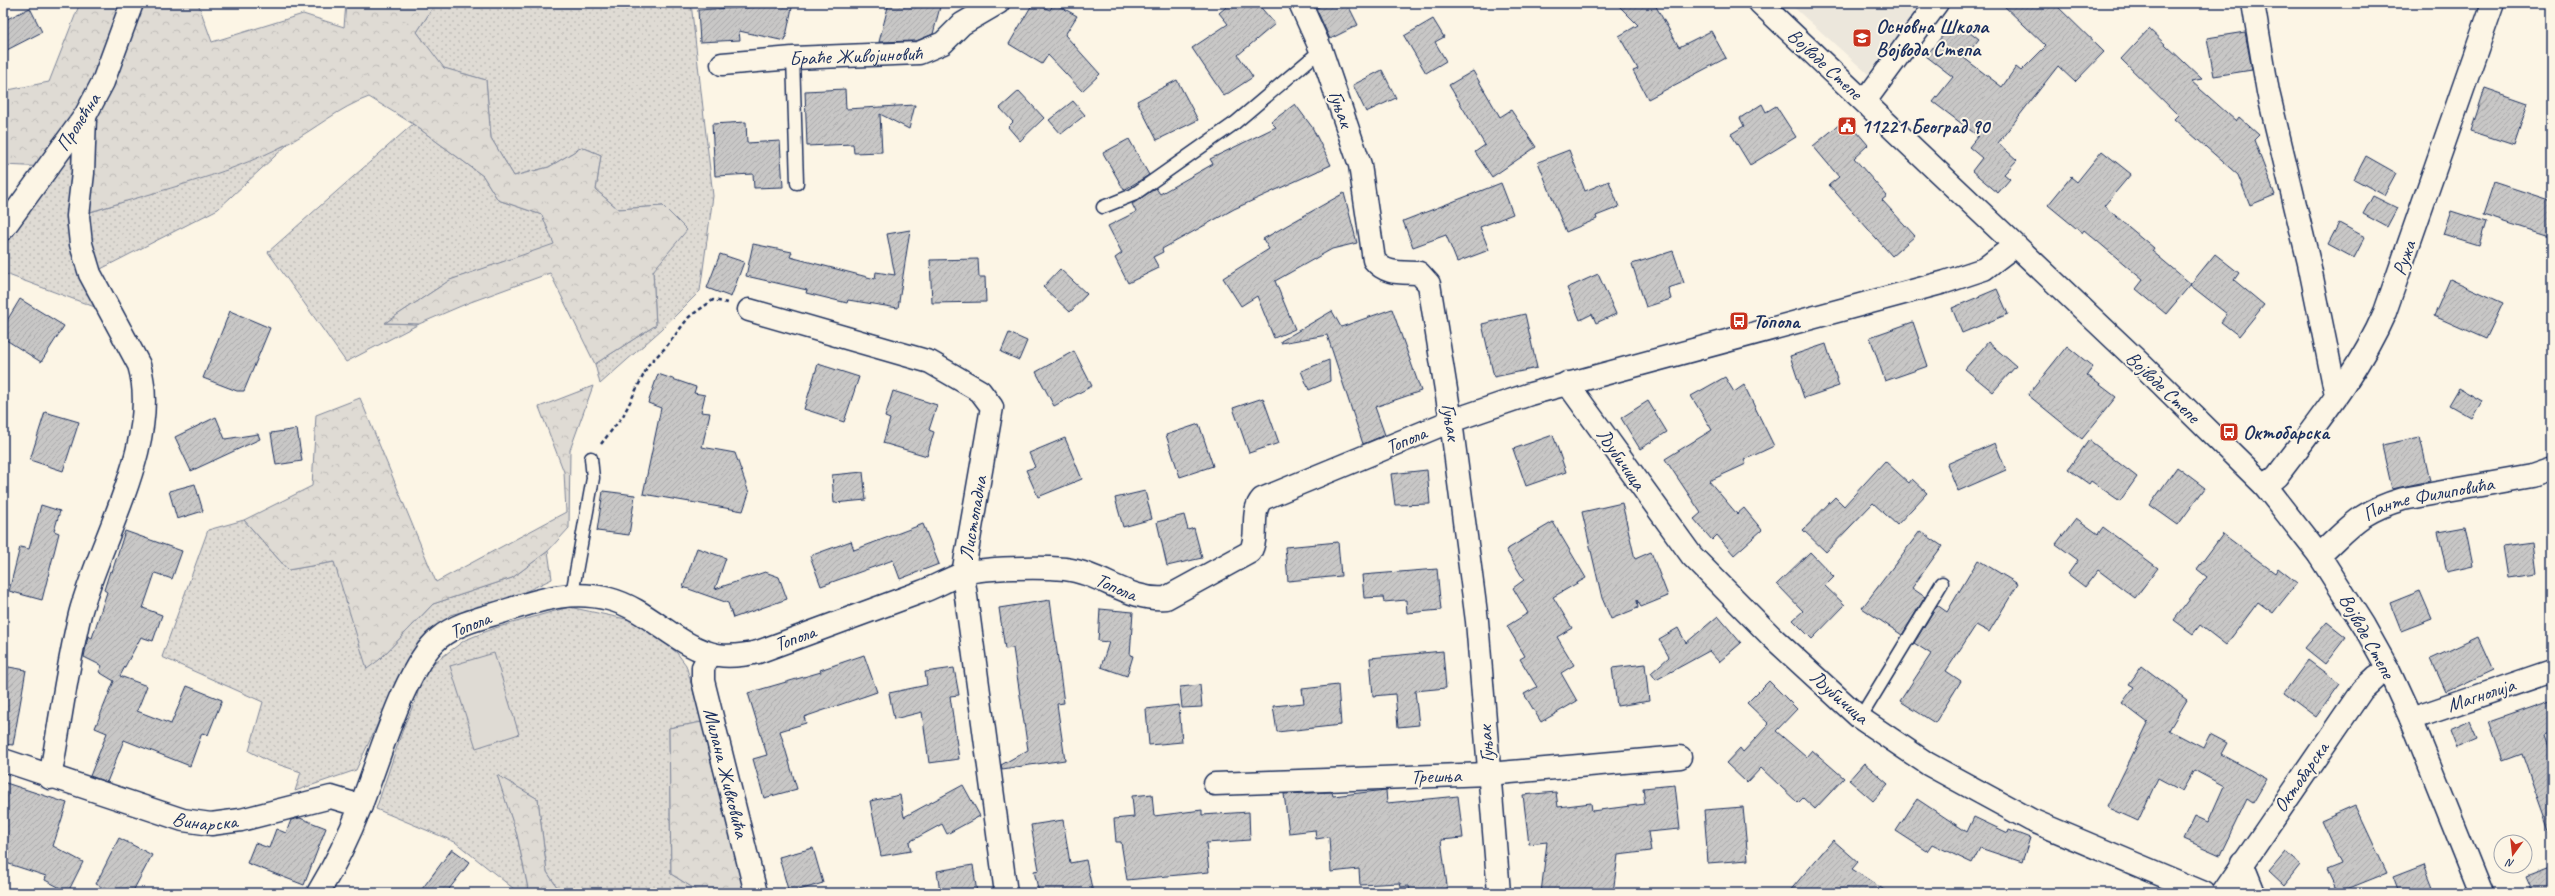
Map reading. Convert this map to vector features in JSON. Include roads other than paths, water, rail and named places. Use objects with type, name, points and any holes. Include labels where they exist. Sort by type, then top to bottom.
[{"type":"street","name":"Пролећна","points":[[3,229],[85,116],[103,82],[132,3]]},
{"type":"street","name":"Браће Живојиновић","points":[[722,64],[793,58],[919,53],[943,43],[962,24],[998,3]]},
{"type":"street","name":"Гуњак","points":[[1300,3],[1321,50],[1360,165],[1374,260],[1380,267],[1388,271],[1419,272],[1429,284],[1451,421],[1477,621],[1488,774],[1499,893]]},
{"type":"street","name":"Војводе Степе","points":[[1760,3],[1865,101],[2014,246],[2143,366],[2265,486],[2319,555],[2364,626],[2388,669],[2411,719],[2481,893]]},
{"type":"street","points":[[1865,101],[1937,3]]},
{"type":"street","points":[[2253,3],[2268,92],[2309,263],[2336,395]]},
{"type":"street","name":"Ружа","points":[[2265,486],[2277,476],[2336,395],[2365,351],[2385,312],[2493,3]]},
{"type":"street","points":[[50,778],[80,614],[124,494],[143,420],[144,380],[139,365],[90,274],[81,244],[78,216],[83,173],[85,116]]},
{"type":"street","name":"Топола","points":[[318,893],[346,843],[403,696],[424,652],[453,630],[468,623],[541,599],[572,594],[593,595],[627,605],[696,647],[711,654],[736,656],[758,652],[930,589],[963,574],[988,570],[1066,569],[1098,578],[1142,597],[1153,600],[1166,598],[1250,552],[1255,538],[1256,508],[1262,499],[1451,421],[1530,394],[1944,282],[1984,269],[2014,246]]},
{"type":"street","name":"Листопадна","points":[[749,310],[930,362],[980,391],[992,406],[963,574],[1006,893]]},
{"type":"street","name":"Љубичица","points":[[1567,383],[1692,556],[1774,638],[1860,718],[1928,764],[2032,820],[2204,893]]},
{"type":"street","name":"Панте Филиповића","points":[[2319,555],[2357,519],[2384,505],[2403,499],[2532,476],[2552,469]]},
{"type":"street","name":"Милана Живковића","points":[[711,654],[704,667],[703,681],[756,893]]},
{"type":"street","name":"Октобарска","points":[[2223,893],[2242,863],[2362,690],[2376,677],[2388,669]]},
{"type":"street","name":"Магнолија","points":[[2411,719],[2552,671]]},
{"type":"street","name":"Трешња","points":[[1215,784],[1488,774],[1680,756]]},
{"type":"street","name":"Винарска","points":[[3,760],[50,778],[183,820],[211,824],[242,820],[331,797],[361,806]]},
{"type":"street","points":[[2242,863],[2254,893]]},
{"type":"lane","points":[[1103,207],[1133,195],[1235,123],[1321,50]]},
{"type":"lane","points":[[793,58],[797,183]]},
{"type":"lane","points":[[572,594],[593,478],[592,458]]},
{"type":"lane","points":[[1860,718],[1942,583]]},
{"type":"place","name":"Основна Школа Војвода Степа","points":[[1862,38]]},
{"type":"place","name":"11221 Београд 90","points":[[1847,126]]},
{"type":"place","name":"Топола","points":[[1739,321]]},
{"type":"place","name":"Октобарска","points":[[2229,432]]}]
